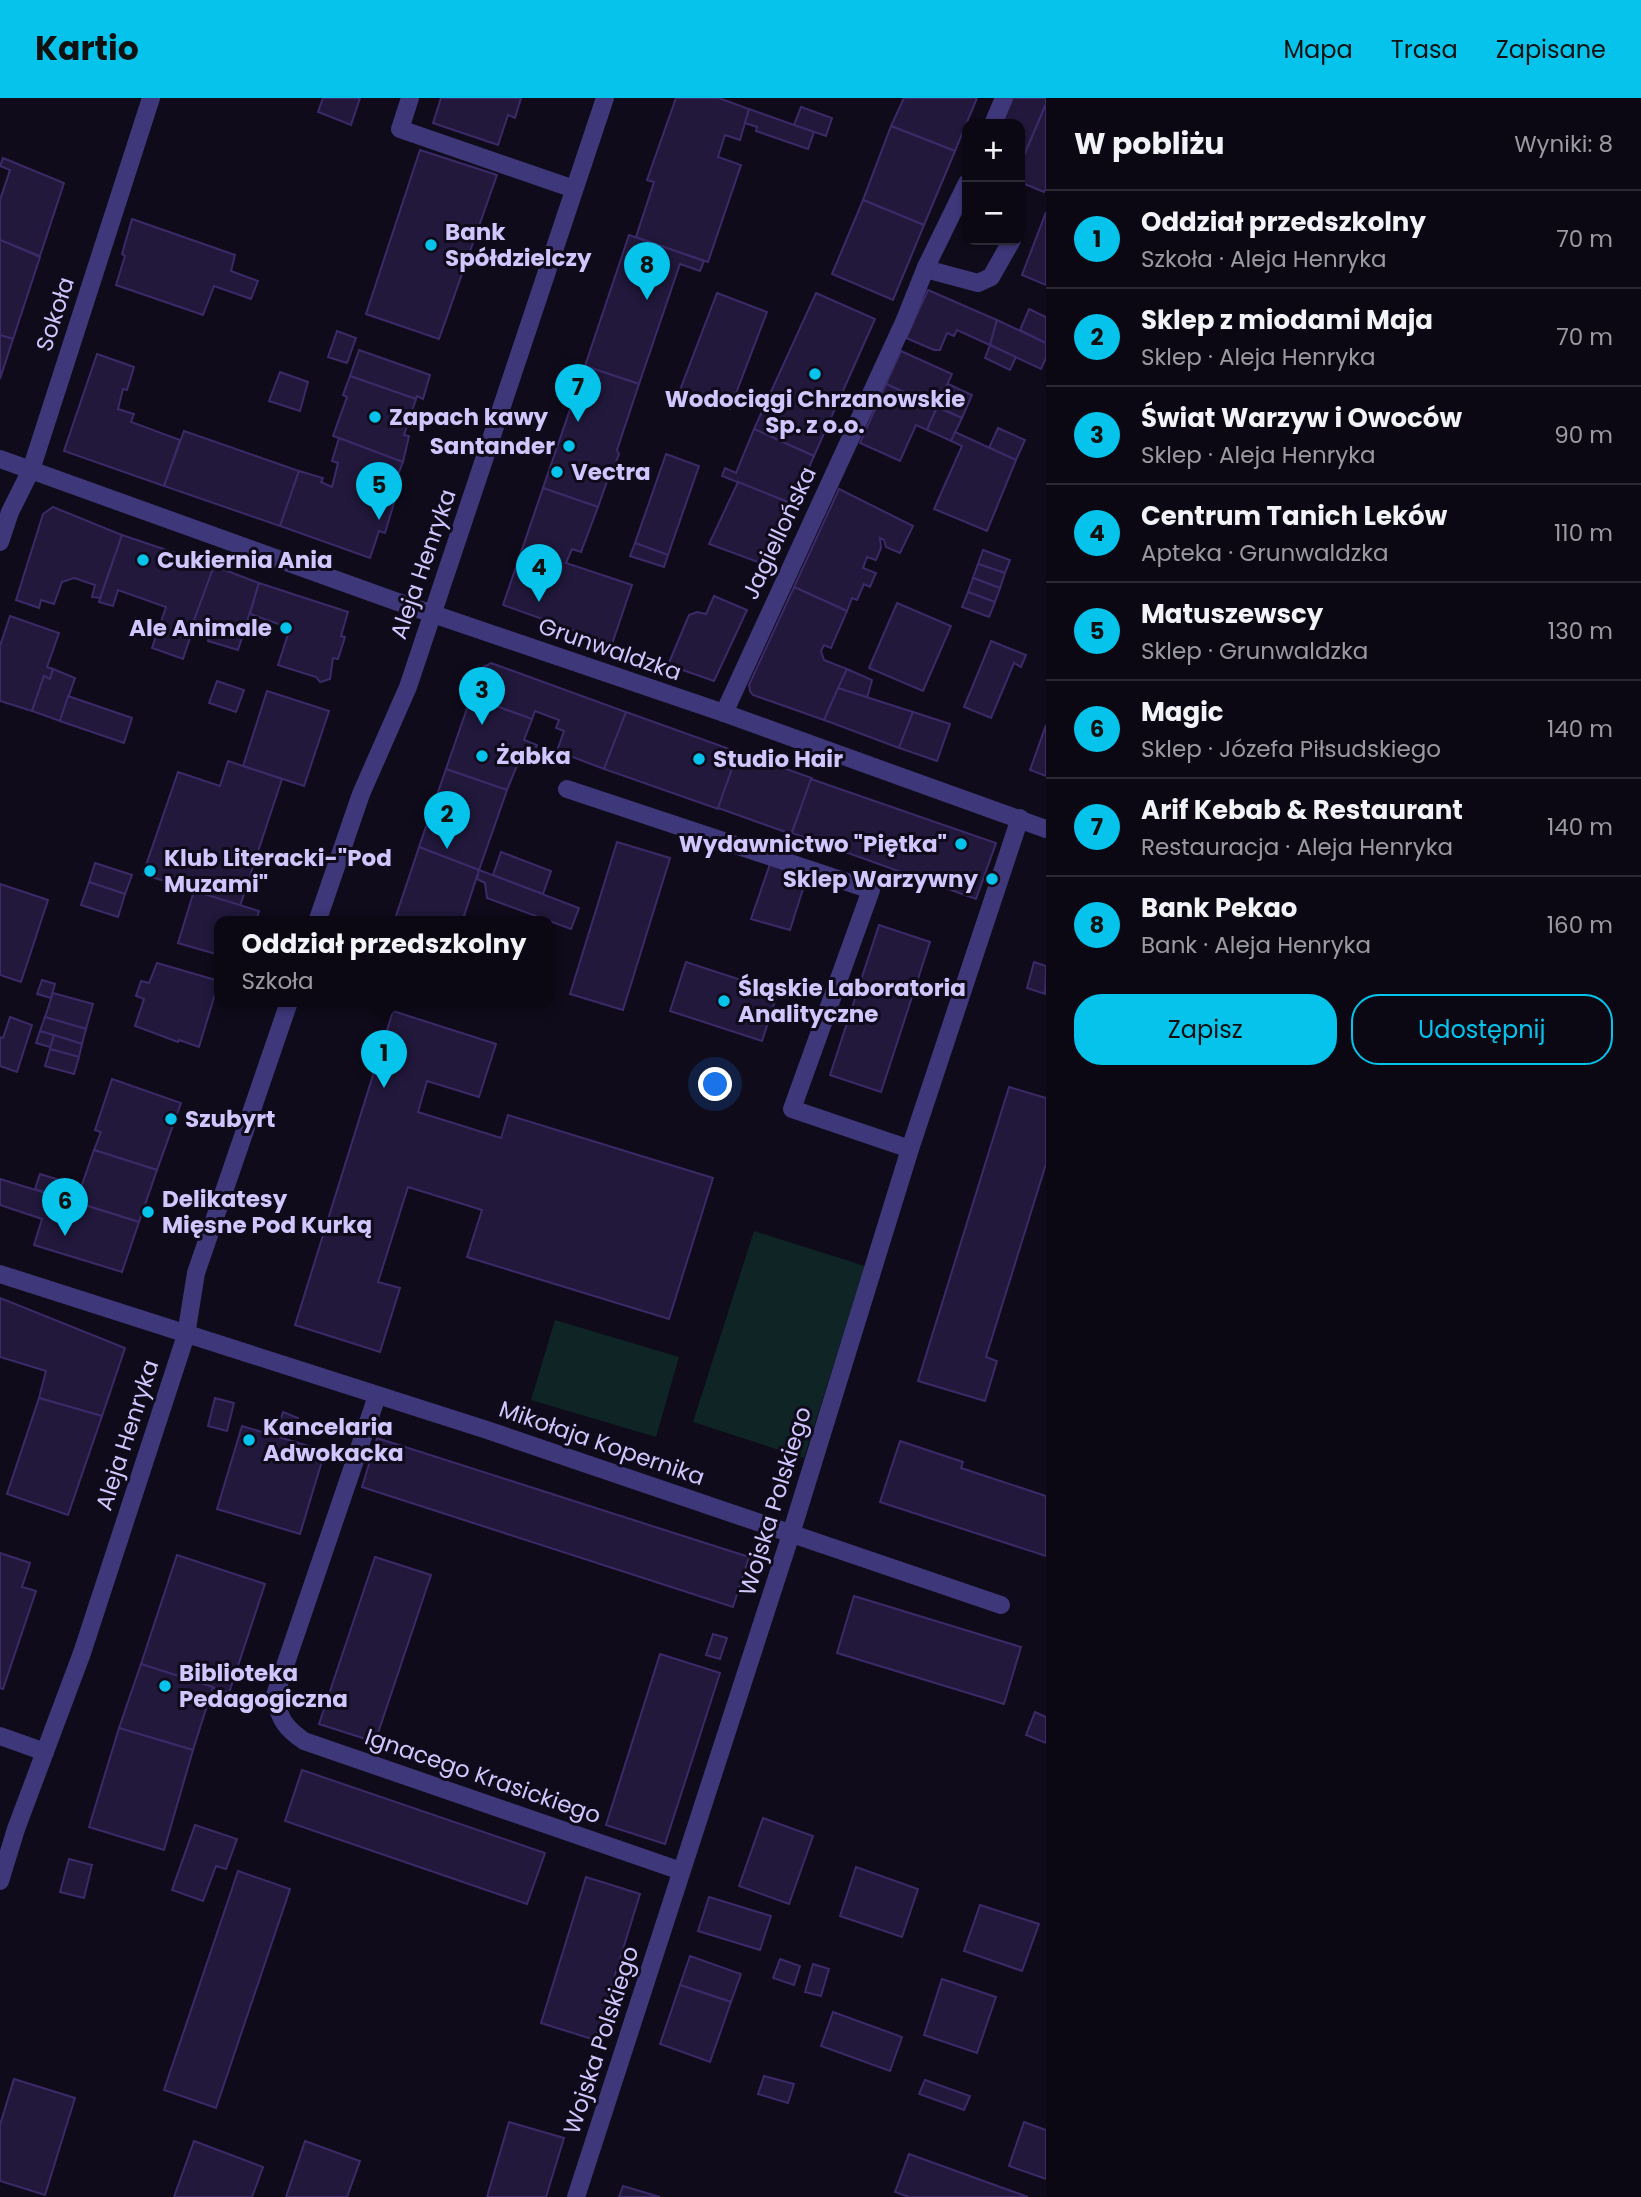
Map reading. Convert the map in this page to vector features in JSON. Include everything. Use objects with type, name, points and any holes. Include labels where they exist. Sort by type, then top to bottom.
[{"type":"street","name":"Sokoła","points":[[0,542],[10,512],[31,470],[151,98]]},
{"type":"street","points":[[410,98],[400,130],[574,189]]},
{"type":"street","name":"Aleja Henryka","points":[[319,916],[361,794],[408,687],[605,98]]},
{"type":"street","points":[[995,119],[1004,98]]},
{"type":"street","name":"Jagiellońska","points":[[724,713],[962,193]]},
{"type":"street","points":[[926,267],[978,283],[991,277],[1009,245]]},
{"type":"street","name":"Grunwaldzka","points":[[0,459],[395,601],[724,713],[1046,829]]},
{"type":"street","points":[[567,789],[871,890],[792,1109],[910,1149]]},
{"type":"street","name":"Wojska Polskiego","points":[[576,2197],[792,1534],[910,1149],[1020,818]]},
{"type":"street","name":"Aleja Henryka","points":[[0,1881],[82,1653],[186,1335],[196,1273],[287,1007]]},
{"type":"street","name":"Mikołaja Kopernika","points":[[0,1274],[487,1430],[1000,1605]]},
{"type":"street","name":"Ignacego Krasickiego","points":[[377,1396],[274,1698],[281,1721],[290,1732],[304,1741],[681,1871]]},
{"type":"street","points":[[0,1736],[45,1752]]},
{"type":"green space","points":[[754,1231],[865,1266],[804,1458],[693,1422]]},
{"type":"green space","points":[[555,1320],[679,1357],[656,1437],[531,1400]]},
{"type":"building","points":[[323,98],[360,98],[351,125],[318,112]]},
{"type":"building","points":[[441,98],[521,98],[515,118],[508,115],[498,145],[433,123]]},
{"type":"building","points":[[676,98],[719,98],[749,109],[740,140],[725,135],[718,157],[741,165],[708,262],[636,237],[654,182],[647,180]]},
{"type":"building","points":[[904,98],[977,98],[968,119],[962,119],[962,134],[955,151],[891,126]]},
{"type":"building","points":[[1011,98],[1046,98],[1046,104],[1025,153],[1025,119],[1002,119]]},
{"type":"building","points":[[1046,104],[1044,192],[1025,184],[1025,153]]},
{"type":"building","points":[[801,107],[832,118],[826,136],[794,125]]},
{"type":"building","points":[[749,109],[814,132],[808,149],[756,131],[757,127],[745,123]]},
{"type":"building","points":[[891,126],[955,151],[924,225],[863,200]]},
{"type":"building","name":"Bank Spółdzielczy","points":[[420,150],[497,175],[439,339],[366,314]]},
{"type":"building","points":[[3,158],[64,183],[40,256],[0,240],[0,200],[10,170],[0,166]]},
{"type":"building","points":[[863,200],[924,225],[893,300],[832,274]]},
{"type":"building","points":[[1046,212],[1046,285],[1022,275]]},
{"type":"building","points":[[132,219],[235,255],[231,271],[258,281],[251,299],[214,286],[203,315],[116,285]]},
{"type":"building","points":[[629,235],[704,261],[700,271],[680,264],[639,384],[585,366]]},
{"type":"building","points":[[0,240],[40,257],[13,339],[0,335]]},
{"type":"building","points":[[928,290],[997,320],[990,345],[957,330],[954,336],[947,333],[940,350],[906,338]]},
{"type":"building","points":[[717,293],[767,312],[730,409],[680,390]]},
{"type":"building","name":"Wodociągi Chrzanowskie Sp. z o.o.","points":[[816,293],[875,319],[814,456],[754,429]]},
{"type":"building","points":[[1029,309],[1046,317],[1046,343],[1020,330]]},
{"type":"building","points":[[997,320],[1046,343],[1046,358],[1041,369],[990,345]]},
{"type":"building","points":[[337,331],[356,338],[347,363],[328,357]]},
{"type":"building","points":[[0,335],[13,339],[0,379]]},
{"type":"building","points":[[990,345],[1016,357],[1010,370],[985,358]]},
{"type":"building","points":[[359,350],[430,375],[423,399],[417,396],[416,399],[350,376]]},
{"type":"building","points":[[901,351],[952,374],[937,407],[886,384]]},
{"type":"building","points":[[97,354],[134,367],[127,390],[123,389],[118,409],[134,414],[131,422],[180,440],[164,486],[64,451]]},
{"type":"building","points":[[585,366],[639,384],[617,450],[619,454],[616,462],[619,463],[614,475],[610,473],[598,507],[543,488]]},
{"type":"building","points":[[280,372],[308,382],[300,411],[269,401]]},
{"type":"building","name":"Zapach kawy","points":[[350,376],[416,399],[404,435],[409,436],[403,462],[333,436],[347,397],[343,395]]},
{"type":"building","points":[[886,384],[937,407],[927,430],[916,425],[900,461],[860,443]]},
{"type":"building","points":[[948,384],[972,395],[962,418],[937,407]]},
{"type":"building","points":[[937,407],[962,418],[951,441],[927,430]]},
{"type":"building","points":[[998,428],[1025,440],[1016,460],[989,448]]},
{"type":"building","points":[[754,429],[814,456],[793,504],[722,476],[725,468],[736,473]]},
{"type":"building","points":[[184,431],[299,471],[280,526],[164,486]]},
{"type":"building","points":[[955,432],[1016,460],[987,531],[934,509],[962,446],[951,441]]},
{"type":"building","points":[[339,438],[403,462],[395,482],[400,483],[385,533],[379,531],[370,558],[280,526],[299,471],[323,478],[321,482],[332,487],[338,463],[332,461]]},
{"type":"building","points":[[666,454],[699,466],[668,555],[635,543]]},
{"type":"building","points":[[738,482],[793,504],[766,565],[709,544]]},
{"type":"building","points":[[543,488],[598,507],[581,552],[572,549],[566,563],[632,585],[612,644],[503,605]]},
{"type":"building","points":[[839,489],[913,526],[900,553],[886,547],[884,540],[880,538],[881,548],[876,560],[867,557],[863,568],[876,573],[870,587],[864,584],[857,600],[852,598],[847,611],[794,587]]},
{"type":"building","points":[[53,507],[122,535],[100,598],[92,597],[95,585],[74,578],[62,582],[54,604],[41,600],[39,608],[16,600],[43,514]]},
{"type":"building","points":[[122,535],[214,566],[183,659],[152,648],[166,607],[118,590],[113,606],[99,602]]},
{"type":"building","points":[[635,543],[668,555],[664,567],[630,556]]},
{"type":"building","points":[[983,550],[1010,560],[1005,573],[978,564]]},
{"type":"building","points":[[978,564],[1005,573],[1000,588],[973,578]]},
{"type":"building","points":[[214,566],[259,583],[238,650],[208,641],[212,627],[194,620]]},
{"type":"building","points":[[973,578],[1000,588],[995,602],[968,592]]},
{"type":"building","points":[[259,583],[348,612],[341,636],[345,637],[338,659],[333,658],[330,679],[320,682],[316,677],[278,665],[290,628],[250,614]]},
{"type":"building","points":[[794,587],[847,611],[831,648],[824,645],[821,651],[824,660],[847,669],[824,720],[753,695],[750,691],[749,685]]},
{"type":"building","points":[[968,592],[995,602],[989,617],[962,607]]},
{"type":"building","points":[[714,596],[747,610],[714,681],[668,665],[689,615],[697,612],[706,614]]},
{"type":"building","points":[[897,603],[951,626],[923,691],[869,668]]},
{"type":"building","points":[[10,616],[59,633],[47,667],[53,669],[50,679],[44,676],[32,711],[0,701],[0,646]]},
{"type":"building","points":[[991,641],[1026,655],[1021,667],[1014,663],[991,718],[964,707]]},
{"type":"building","points":[[491,663],[626,712],[604,769],[557,751],[564,731],[556,728],[559,720],[535,711],[532,719],[471,697],[482,668]]},
{"type":"building","points":[[53,669],[75,678],[60,721],[32,711],[44,676],[50,679]]},
{"type":"building","points":[[847,669],[872,680],[867,698],[838,688]]},
{"type":"building","points":[[217,681],[244,690],[236,712],[209,703]]},
{"type":"building","points":[[838,688],[913,712],[899,748],[824,720]]},
{"type":"building","points":[[267,691],[329,711],[304,786],[243,766]]},
{"type":"building","points":[[68,696],[132,718],[124,743],[60,721]]},
{"type":"building","points":[[471,697],[532,719],[524,740],[537,745],[531,762],[520,758],[507,790],[446,769]]},
{"type":"building","points":[[626,712],[738,752],[718,809],[604,769]]},
{"type":"building","points":[[913,712],[950,724],[937,761],[899,748]]},
{"type":"building","points":[[1046,725],[1046,776],[1030,770]]},
{"type":"building","points":[[738,752],[812,778],[791,834],[718,808]]},
{"type":"building","points":[[228,761],[282,779],[240,906],[143,874],[178,772],[220,786]]},
{"type":"building","points":[[446,769],[507,790],[479,870],[419,847]]},
{"type":"building","points":[[811,779],[996,843],[976,899],[792,833]]},
{"type":"building","points":[[617,842],[670,858],[623,1010],[570,994]]},
{"type":"building","points":[[419,847],[479,870],[464,916],[396,916]]},
{"type":"building","points":[[501,852],[551,871],[543,894],[493,875]]},
{"type":"building","points":[[771,861],[808,873],[790,930],[751,919]]},
{"type":"building","points":[[95,863],[132,875],[125,894],[89,882]]},
{"type":"building","points":[[479,870],[579,908],[571,929],[554,923],[554,916],[536,916],[487,898],[485,883],[477,879]]},
{"type":"building","points":[[89,882],[125,894],[118,917],[81,905]]},
{"type":"building","points":[[0,884],[48,900],[21,982],[0,975]]},
{"type":"building","points":[[194,891],[259,911],[258,916],[214,916],[214,954],[178,943]]},
{"type":"building","points":[[879,925],[930,942],[881,1092],[830,1075]]},
{"type":"building","name":"Śląskie Laboratoria Analityczne","points":[[686,962],[778,992],[762,1041],[670,1011]]},
{"type":"building","points":[[1034,962],[1046,966],[1045,994],[1027,988]]},
{"type":"building","points":[[157,963],[214,980],[214,998],[199,1047],[135,1026],[144,999],[136,996],[141,981],[149,983]]},
{"type":"building","points":[[42,980],[55,984],[51,998],[37,994]]},
{"type":"building","points":[[53,993],[93,1004],[86,1029],[45,1017]]},
{"type":"building","points":[[393,1011],[496,1044],[479,1097],[427,1081],[418,1112],[501,1138],[508,1115],[713,1178],[669,1319],[467,1257],[482,1210],[408,1187],[378,1282],[400,1288],[380,1352],[295,1325]]},
{"type":"building","points":[[10,1017],[32,1025],[17,1072],[0,1066],[0,1037],[3,1038]]},
{"type":"building","points":[[45,1017],[86,1029],[82,1044],[40,1031]]},
{"type":"building","points":[[40,1031],[54,1035],[50,1047],[36,1043]]},
{"type":"building","points":[[54,1035],[82,1044],[79,1057],[50,1049]]},
{"type":"building","points":[[50,1049],[79,1057],[74,1074],[45,1066]]},
{"type":"building","points":[[112,1079],[181,1103],[157,1170],[94,1150],[101,1132],[95,1130]]},
{"type":"building","points":[[1009,1087],[1046,1098],[1046,1164],[986,1357],[997,1361],[985,1401],[918,1381]]},
{"type":"building","points":[[94,1150],[157,1170],[139,1222],[76,1202]]},
{"type":"building","points":[[40,1174],[69,1183],[65,1198],[35,1189]]},
{"type":"building","points":[[0,1179],[139,1222],[122,1272],[34,1245],[42,1219],[0,1205]]},
{"type":"building","points":[[0,1298],[125,1348],[102,1416],[39,1398],[46,1371],[0,1357]]},
{"type":"building","points":[[39,1398],[102,1416],[68,1515],[7,1494]]},
{"type":"building","points":[[215,1398],[234,1403],[227,1431],[208,1426]]},
{"type":"building","points":[[283,1412],[298,1418],[293,1434],[278,1428]]},
{"type":"building","points":[[242,1426],[325,1451],[300,1534],[217,1509]]},
{"type":"building","points":[[377,1438],[749,1557],[733,1607],[362,1487]]},
{"type":"building","points":[[900,1441],[963,1462],[961,1468],[1046,1496],[1046,1556],[880,1502]]},
{"type":"building","points":[[0,1553],[30,1563],[22,1587],[36,1591],[3,1689],[0,1688]]},
{"type":"building","points":[[177,1555],[265,1584],[229,1693],[141,1664]]},
{"type":"building","points":[[375,1557],[431,1575],[375,1742],[319,1724]]},
{"type":"building","points":[[854,1596],[1021,1647],[1004,1704],[837,1653]]},
{"type":"building","points":[[713,1634],[727,1638],[720,1659],[706,1655]]},
{"type":"building","points":[[660,1654],[720,1673],[665,1844],[606,1825]]},
{"type":"building","points":[[141,1664],[213,1687],[193,1750],[119,1728]]},
{"type":"building","points":[[1035,1712],[1046,1717],[1046,1743],[1026,1735]]},
{"type":"building","points":[[119,1728],[193,1750],[164,1850],[89,1827]]},
{"type":"building","points":[[302,1770],[545,1853],[527,1904],[285,1821]]},
{"type":"building","points":[[763,1818],[813,1836],[789,1904],[739,1886]]},
{"type":"building","points":[[195,1825],[237,1839],[226,1869],[216,1866],[203,1901],[172,1890]]},
{"type":"building","points":[[69,1859],[92,1865],[84,1898],[60,1892]]},
{"type":"building","points":[[856,1867],[918,1889],[902,1937],[840,1916]]},
{"type":"building","points":[[238,1871],[290,1889],[216,2108],[164,2090]]},
{"type":"building","points":[[586,1877],[640,1894],[595,2040],[541,2023]]},
{"type":"building","points":[[709,1897],[771,1916],[760,1950],[698,1931]]},
{"type":"building","points":[[980,1905],[1039,1924],[1022,1971],[964,1951]]},
{"type":"building","points":[[690,1956],[741,1974],[731,2002],[680,1985]]},
{"type":"building","points":[[780,1959],[800,1966],[794,1985],[773,1978]]},
{"type":"building","points":[[813,1964],[829,1969],[821,1996],[805,1992]]},
{"type":"building","points":[[942,1979],[996,1997],[977,2053],[924,2035]]},
{"type":"building","points":[[680,1985],[731,2002],[710,2062],[660,2044]]},
{"type":"building","points":[[833,2012],[902,2037],[890,2071],[821,2046]]},
{"type":"building","points":[[764,2076],[794,2084],[788,2103],[758,2094]]},
{"type":"building","points":[[14,2079],[75,2098],[45,2195],[0,2181],[0,2125]]},
{"type":"building","points":[[925,2080],[970,2096],[964,2110],[919,2094]]},
{"type":"building","points":[[509,2122],[564,2138],[546,2197],[487,2197]]},
{"type":"building","points":[[1024,2122],[1046,2130],[1046,2179],[1009,2166]]},
{"type":"building","points":[[194,2141],[263,2167],[252,2197],[174,2197]]},
{"type":"building","points":[[305,2141],[360,2161],[347,2197],[286,2197]]},
{"type":"building","points":[[909,2154],[1028,2197],[909,2197],[895,2192]]},
{"type":"building","points":[[623,2186],[660,2197],[619,2197]]},
{"type":"place","name":"Bank Spółdzielczy","points":[[431,245]]},
{"type":"place","name":"Bank Pekao","points":[[647,300]]},
{"type":"place","name":"Wodociągi Chrzanowskie Sp. z o.o.","points":[[815,374]]},
{"type":"place","name":"Zapach kawy","points":[[375,417]]},
{"type":"place","name":"Arif Kebab & Restaurant","points":[[578,422]]},
{"type":"place","name":"Santander","points":[[569,446]]},
{"type":"place","name":"Vectra","points":[[557,472]]},
{"type":"place","name":"Matuszewscy","points":[[379,520]]},
{"type":"place","name":"Cukiernia Ania","points":[[143,560]]},
{"type":"place","name":"Centrum Tanich Leków","points":[[539,602]]},
{"type":"place","name":"Ale Animale","points":[[286,628]]},
{"type":"place","name":"Świat Warzyw i Owoców","points":[[482,725]]},
{"type":"place","name":"Żabka","points":[[482,756]]},
{"type":"place","name":"Studio Hair","points":[[699,759]]},
{"type":"place","name":"Wydawnictwo \"Piętka\"","points":[[961,844]]},
{"type":"place","name":"Sklep z miodami Maja","points":[[447,849]]},
{"type":"place","name":"Klub Literacki-\"Pod Muzami\"","points":[[150,871]]},
{"type":"place","name":"Sklep Warzywny","points":[[992,879]]},
{"type":"place","name":"Śląskie Laboratoria Analityczne","points":[[724,1001]]},
{"type":"place","name":"Oddział przedszkolny","points":[[384,1088]]},
{"type":"place","name":"Szubyrt","points":[[171,1119]]},
{"type":"place","name":"Delikatesy Mięsne Pod Kurką","points":[[148,1212]]},
{"type":"place","name":"Magic","points":[[65,1236]]},
{"type":"place","name":"Kancelaria Adwokacka","points":[[249,1440]]},
{"type":"place","name":"Biblioteka Pedagogiczna","points":[[165,1686]]}]
